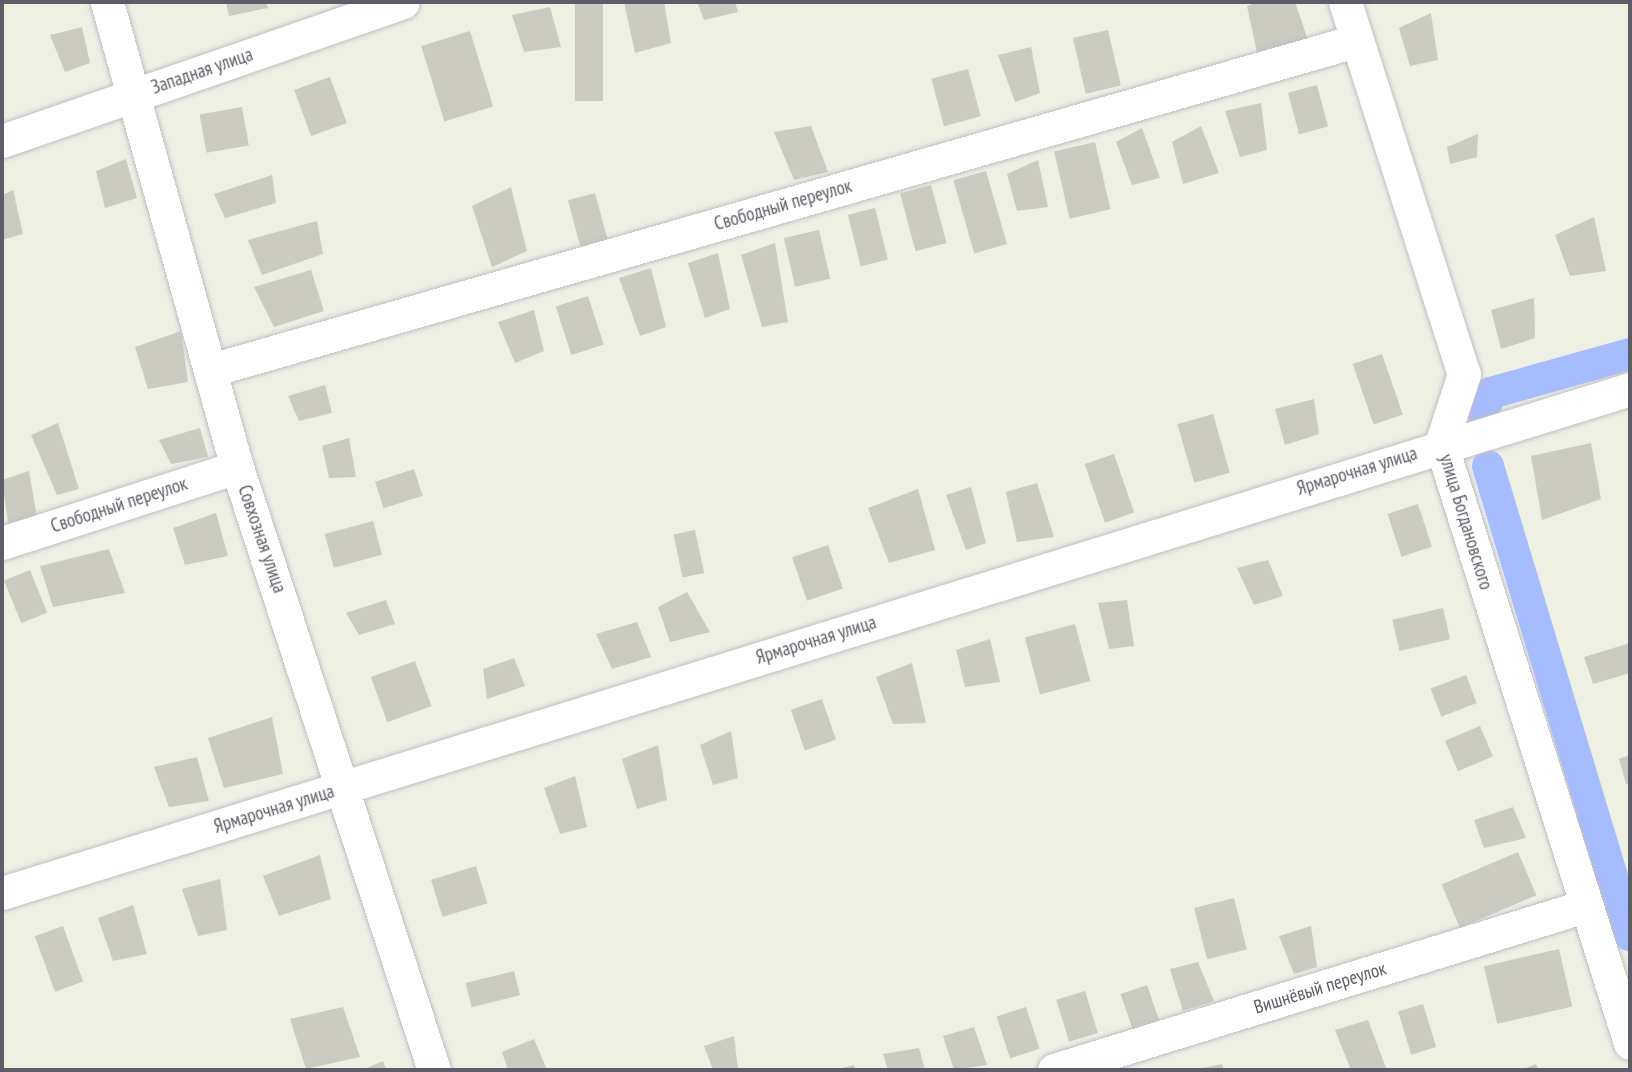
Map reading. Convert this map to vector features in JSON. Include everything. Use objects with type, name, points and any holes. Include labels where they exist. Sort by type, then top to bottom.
[{"type":"street","name":"Совхозная улица","points":[[107,2],[136,94],[237,467],[346,787],[434,1070]]},
{"type":"street","name":"Западная улица","points":[[2,141],[403,2]]},
{"type":"street","name":"улица Богдановского","points":[[1345,2],[1355,41],[1464,374],[1441,444],[1630,1043]]},
{"type":"street","name":"Свободный переулок","points":[[211,370],[1355,41]]},
{"type":"street","name":"Ярмарочная улица","points":[[2,893],[1441,444],[1630,389]]},
{"type":"street","name":"Свободный переулок","points":[[2,543],[237,467]]},
{"type":"street","name":"Вишнёвый переулок","points":[[1054,1070],[1585,906]]},
{"type":"building","points":[[226,2],[266,2],[268,8],[229,16]]},
{"type":"building","points":[[575,2],[603,2],[603,101],[575,101]]},
{"type":"building","points":[[624,2],[664,2],[671,43],[635,53]]},
{"type":"building","points":[[697,2],[735,2],[738,12],[704,20]]},
{"type":"building","points":[[1257,2],[1295,2],[1308,40],[1258,57],[1247,6]]},
{"type":"building","points":[[550,7],[561,47],[524,52],[512,15]]},
{"type":"building","points":[[1431,13],[1438,60],[1410,66],[1399,28]]},
{"type":"building","points":[[82,27],[90,63],[65,72],[50,35]]},
{"type":"building","points":[[1108,30],[1121,86],[1086,94],[1073,38]]},
{"type":"building","points":[[470,31],[493,107],[444,121],[421,46]]},
{"type":"building","points":[[1031,47],[1040,93],[1015,102],[998,55]]},
{"type":"building","points":[[968,69],[981,116],[944,126],[931,79]]},
{"type":"building","points":[[330,77],[347,123],[311,136],[294,90]]},
{"type":"building","points":[[1317,85],[1328,127],[1299,134],[1288,93]]},
{"type":"building","points":[[1261,103],[1267,150],[1240,157],[1225,111]]},
{"type":"building","points":[[242,107],[249,145],[206,153],[200,114]]},
{"type":"building","points":[[811,126],[828,172],[794,180],[774,132]]},
{"type":"building","points":[[1201,126],[1219,173],[1183,184],[1172,142]]},
{"type":"building","points":[[1142,128],[1160,178],[1132,185],[1116,142]]},
{"type":"building","points":[[1478,134],[1477,157],[1450,164],[1447,147]]},
{"type":"building","points":[[1095,142],[1111,209],[1070,219],[1054,151]]},
{"type":"building","points":[[126,159],[137,198],[105,208],[96,171]]},
{"type":"building","points":[[1038,160],[1048,207],[1017,211],[1007,174]]},
{"type":"building","points":[[986,171],[1007,244],[974,253],[953,180]]},
{"type":"building","points":[[272,175],[276,203],[225,218],[214,194]]},
{"type":"building","points":[[931,185],[947,243],[916,251],[900,193]]},
{"type":"building","points":[[511,187],[527,251],[492,267],[472,206]]},
{"type":"building","points":[[13,190],[23,234],[2,240],[2,195]]},
{"type":"building","points":[[595,193],[607,239],[580,247],[568,200]]},
{"type":"building","points":[[875,208],[888,259],[861,266],[848,215]]},
{"type":"building","points":[[1594,217],[1606,271],[1570,276],[1555,235]]},
{"type":"building","points":[[317,221],[323,254],[262,275],[248,240]]},
{"type":"building","points":[[819,230],[830,279],[795,287],[784,238]]},
{"type":"building","points":[[775,243],[788,322],[762,327],[741,255]]},
{"type":"building","points":[[718,253],[730,309],[705,318],[688,263]]},
{"type":"building","points":[[651,268],[666,327],[640,336],[619,278]]},
{"type":"building","points":[[311,270],[324,311],[274,327],[254,287]]},
{"type":"building","points":[[588,296],[604,345],[571,355],[556,307]]},
{"type":"building","points":[[1534,298],[1535,338],[1501,349],[1491,310]]},
{"type":"building","points":[[534,310],[544,351],[515,363],[498,322]]},
{"type":"building","points":[[181,331],[188,382],[148,389],[135,347]]},
{"type":"building","points":[[1382,354],[1403,415],[1374,425],[1353,364]]},
{"type":"building","points":[[325,385],[332,413],[299,421],[288,396]]},
{"type":"building","points":[[1314,399],[1319,434],[1285,445],[1275,409]]},
{"type":"building","points":[[1213,414],[1230,473],[1194,483],[1177,424]]},
{"type":"building","points":[[58,423],[79,489],[57,495],[31,435]]},
{"type":"building","points":[[200,428],[208,457],[171,464],[159,440]]},
{"type":"building","points":[[349,438],[356,477],[329,478],[322,446]]},
{"type":"building","points":[[1591,443],[1601,499],[1542,520],[1531,456]]},
{"type":"building","points":[[1114,454],[1134,513],[1105,523],[1085,464]]},
{"type":"building","points":[[414,469],[423,496],[384,508],[375,482]]},
{"type":"building","points":[[29,471],[37,517],[8,523],[2,480]]},
{"type":"building","points":[[1037,483],[1054,537],[1017,542],[1006,492]]},
{"type":"building","points":[[971,487],[986,543],[966,550],[946,495]]},
{"type":"building","points":[[918,489],[935,550],[889,563],[868,508]]},
{"type":"building","points":[[1418,504],[1432,547],[1401,557],[1388,514]]},
{"type":"building","points":[[216,513],[228,556],[185,565],[173,528]]},
{"type":"building","points":[[373,521],[382,555],[334,568],[325,534]]},
{"type":"building","points":[[695,530],[704,573],[683,578],[673,535]]},
{"type":"building","points":[[828,545],[843,588],[807,601],[792,557]]},
{"type":"building","points":[[109,549],[125,593],[53,607],[40,566]]},
{"type":"building","points":[[1268,560],[1283,596],[1254,605],[1237,568]]},
{"type":"building","points":[[30,570],[47,613],[21,623],[4,580]]},
{"type":"building","points":[[687,592],[710,632],[670,642],[658,607]]},
{"type":"building","points":[[386,600],[395,624],[359,635],[346,613]]},
{"type":"building","points":[[1127,600],[1134,646],[1109,649],[1098,603]]},
{"type":"building","points":[[1443,608],[1450,639],[1400,651],[1392,620]]},
{"type":"building","points":[[637,622],[651,657],[612,669],[596,634]]},
{"type":"building","points":[[1075,624],[1090,681],[1040,694],[1025,637]]},
{"type":"building","points":[[990,639],[1000,682],[965,687],[956,650]]},
{"type":"building","points":[[1630,643],[1630,673],[1593,684],[1584,657]]},
{"type":"building","points":[[514,658],[525,686],[487,699],[483,669]]},
{"type":"building","points":[[415,661],[431,706],[387,722],[371,677]]},
{"type":"building","points":[[912,663],[926,723],[893,724],[876,677]]},
{"type":"building","points":[[1466,675],[1477,703],[1441,717],[1431,689]]},
{"type":"building","points":[[822,699],[836,740],[805,750],[791,710]]},
{"type":"building","points":[[272,717],[283,774],[224,788],[208,738]]},
{"type":"building","points":[[1480,726],[1493,756],[1458,771],[1445,741]]},
{"type":"building","points":[[731,731],[738,778],[713,785],[700,745]]},
{"type":"building","points":[[658,745],[667,800],[637,809],[622,759]]},
{"type":"building","points":[[1630,755],[1630,783],[1626,784],[1619,759]]},
{"type":"building","points":[[197,757],[209,801],[169,807],[154,767]]},
{"type":"building","points":[[575,776],[587,827],[560,834],[544,788]]},
{"type":"building","points":[[1513,807],[1526,838],[1484,848],[1474,820]]},
{"type":"building","points":[[1518,852],[1536,895],[1460,928],[1442,884]]},
{"type":"building","points":[[320,855],[331,899],[279,916],[263,876]]},
{"type":"building","points":[[476,866],[487,903],[442,917],[431,880]]},
{"type":"building","points":[[220,879],[227,930],[198,936],[182,889]]},
{"type":"building","points":[[1234,898],[1247,949],[1207,959],[1194,908]]},
{"type":"building","points":[[133,905],[147,954],[113,961],[98,918]]},
{"type":"building","points":[[63,926],[83,981],[55,992],[35,936]]},
{"type":"building","points":[[1311,926],[1317,967],[1294,974],[1279,936]]},
{"type":"building","points":[[1559,949],[1572,1006],[1497,1024],[1484,966]]},
{"type":"building","points":[[1198,962],[1214,1001],[1183,1011],[1170,969]]},
{"type":"building","points":[[514,971],[520,995],[472,1007],[465,983]]},
{"type":"building","points":[[1147,985],[1159,1020],[1133,1029],[1121,994]]},
{"type":"building","points":[[1085,991],[1098,1033],[1069,1042],[1056,1000]]},
{"type":"building","points":[[1423,1004],[1436,1047],[1411,1055],[1398,1012]]},
{"type":"building","points":[[343,1007],[360,1057],[306,1069],[290,1019]]},
{"type":"building","points":[[1026,1007],[1040,1049],[1010,1058],[997,1017]]},
{"type":"building","points":[[1368,1020],[1386,1068],[1351,1070],[1335,1030]]},
{"type":"building","points":[[974,1027],[987,1065],[954,1070],[943,1036]]},
{"type":"building","points":[[734,1036],[738,1070],[713,1070],[704,1046]]},
{"type":"building","points":[[534,1039],[547,1070],[508,1070],[502,1052]]},
{"type":"building","points":[[919,1048],[925,1070],[888,1070],[883,1054]]},
{"type":"building","points":[[383,1061],[386,1070],[362,1070]]},
{"type":"building","points":[[1222,1064],[1224,1070],[1198,1070],[1198,1069]]},
{"type":"building","points":[[1536,1064],[1538,1070],[1521,1070]]},
{"type":"building","points":[[854,1065],[856,1070],[839,1070],[839,1069]]},
{"type":"waterway","points":[[1483,411],[1491,393],[1630,354]]},
{"type":"waterway","points":[[1488,466],[1630,935]]}]
